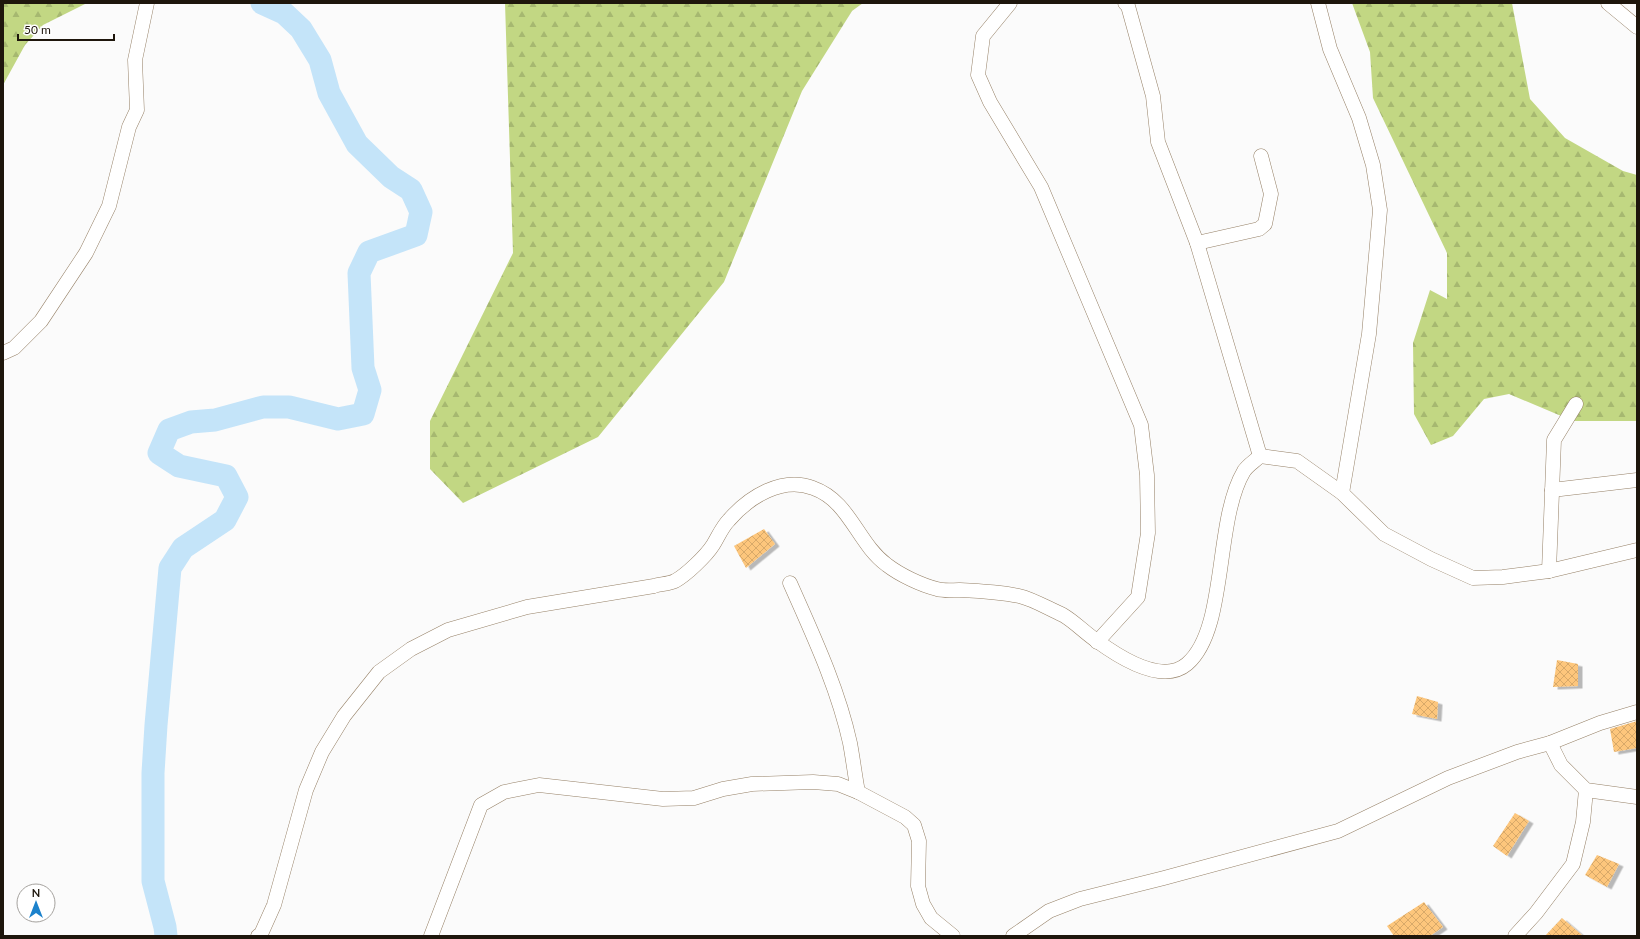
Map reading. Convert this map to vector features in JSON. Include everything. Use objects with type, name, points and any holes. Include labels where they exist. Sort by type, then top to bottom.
[{"type":"street","points":[[3,353],[14,348],[41,321],[86,253],[109,206],[129,127],[137,110],[135,60],[147,3]]},
{"type":"street","points":[[1010,3],[982,36],[978,75],[990,102],[1042,187],[1141,425],[1147,475],[1148,533],[1138,597],[1098,642]]},
{"type":"street","points":[[1126,3],[1153,96],[1158,142],[1197,243],[1260,456]]},
{"type":"street","points":[[1318,3],[1330,49],[1359,118],[1373,165],[1380,210],[1369,334],[1342,493]]},
{"type":"street","points":[[1608,3],[1637,27]]},
{"type":"street","points":[[1197,243],[1260,229],[1265,224],[1271,194],[1261,156]]},
{"type":"street","points":[[1549,571],[1554,440],[1576,404]]},
{"type":"street","points":[[258,936],[261,934],[274,905],[306,790],[322,752],[344,716],[379,672],[411,650],[448,630],[527,607],[654,586],[675,581],[711,548],[728,520],[750,500],[766,491],[790,484],[811,487],[827,494],[839,504],[870,547],[885,564],[904,575],[938,589],[990,592],[1021,596],[1065,617],[1098,642],[1148,670],[1167,671],[1186,665],[1199,650],[1211,622],[1224,537],[1237,489],[1245,470],[1260,456]]},
{"type":"street","points":[[1260,456],[1297,461],[1342,493],[1384,534],[1431,559],[1473,578],[1504,577],[1549,571],[1637,550]]},
{"type":"street","points":[[1552,490],[1637,480]]},
{"type":"street","points":[[790,583],[817,642],[838,703],[849,742],[858,792]]},
{"type":"street","points":[[1014,936],[1049,911],[1080,899],[1338,831],[1448,778],[1516,752],[1637,712]]},
{"type":"street","points":[[1550,742],[1561,765],[1586,790],[1637,797]]},
{"type":"street","points":[[430,936],[481,805],[504,792],[539,785],[663,799],[694,798],[723,789],[752,784],[813,782],[838,784],[858,792],[905,817],[914,825],[919,841],[918,886],[923,904],[931,918],[953,936]]},
{"type":"street","points":[[1515,936],[1536,913],[1573,864],[1583,822],[1586,790]]},
{"type":"green space","points":[[3,3],[87,3],[43,25],[25,45],[3,85]]},
{"type":"green space","points":[[505,3],[863,3],[852,11],[802,91],[724,282],[598,437],[463,503],[430,469],[430,421],[513,253]]},
{"type":"green space","points":[[1352,3],[1512,3],[1530,99],[1565,138],[1623,171],[1637,175],[1637,421],[1573,421],[1509,394],[1484,399],[1453,436],[1431,445],[1414,414],[1413,343],[1430,290],[1447,299],[1447,253],[1373,98],[1370,52]]},
{"type":"building","points":[[764,529],[775,544],[746,568],[734,546]]},
{"type":"building","points":[[1557,660],[1578,664],[1578,686],[1553,687]]},
{"type":"building","points":[[1417,696],[1438,702],[1437,719],[1412,714]]},
{"type":"building","points":[[1637,721],[1637,748],[1614,752],[1610,729]]},
{"type":"building","points":[[1515,813],[1529,821],[1507,856],[1493,846]]},
{"type":"building","points":[[1597,855],[1619,864],[1607,887],[1585,875]]},
{"type":"building","points":[[1424,902],[1443,927],[1430,936],[1394,936],[1387,926]]},
{"type":"building","points":[[1562,918],[1583,936],[1545,936]]},
{"type":"waterway","points":[[166,936],[153,881],[153,773],[170,568],[183,548],[225,520],[237,497],[226,476],[179,466],[159,453],[169,430],[191,422],[215,420],[263,407],[289,407],[338,419],[363,414],[370,390],[363,368],[359,273],[369,252],[416,235],[421,212],[411,190],[391,177],[357,144],[329,93],[320,60],[301,29],[284,13],[262,3]]}]
